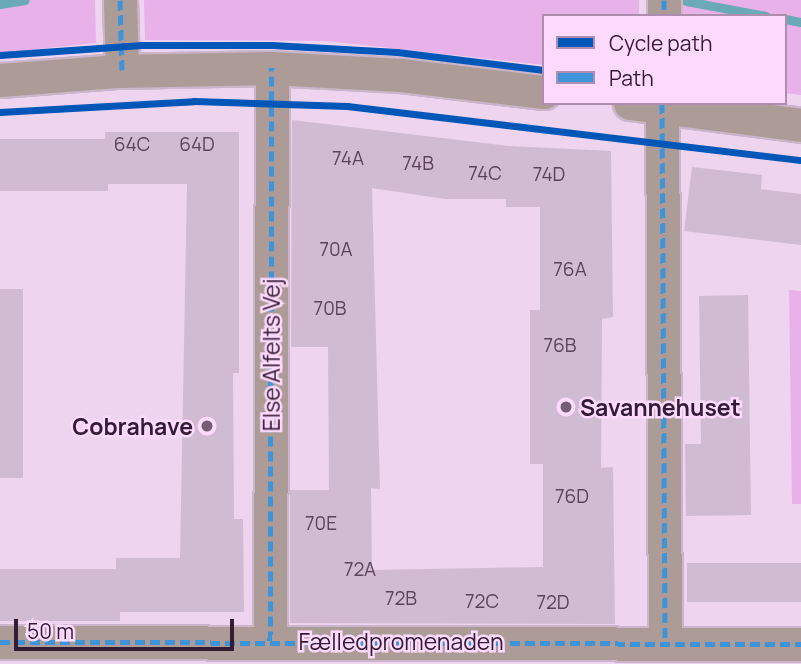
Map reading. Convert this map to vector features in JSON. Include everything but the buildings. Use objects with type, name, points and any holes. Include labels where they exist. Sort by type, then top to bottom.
[{"type":"street","points":[[120,0],[122,71]]},
{"type":"street","points":[[0,80],[122,71],[272,68],[389,74],[542,92]]},
{"type":"street","name":"Else Alfelts Vej","points":[[270,641],[272,68]]},
{"type":"street","points":[[665,640],[651,105],[801,125]]},
{"type":"street","name":"Fælledpromenaden","points":[[0,642],[665,640],[801,644]]},
{"type":"shaded area","points":[[0,0],[95,0],[96,43],[0,53]]},
{"type":"shaded area","points":[[144,0],[639,0],[639,14],[542,14],[542,65],[326,41],[145,40]]},
{"type":"shaded area","points":[[681,0],[801,0],[801,95],[787,93],[787,14],[681,14]]},
{"type":"shaded area","points":[[789,290],[801,291],[801,504],[792,504]]},
{"type":"waterway","points":[[0,4],[25,0]]},
{"type":"waterway","points":[[686,1],[755,14]]},
{"type":"waterway","points":[[787,19],[801,22]]},
{"type":"marked path","points":[[120,0],[122,71]]},
{"type":"marked path","points":[[664,0],[664,14]]},
{"type":"marked path","points":[[270,641],[272,68]]},
{"type":"marked path","points":[[662,105],[665,641]]},
{"type":"marked path","points":[[0,642],[801,644]]},
{"type":"cycle path","points":[[0,55],[142,45],[272,45],[397,52],[542,70]]},
{"type":"cycle path","points":[[0,112],[194,101],[347,106],[801,160]]},
{"type":"place","name":"Savannehuset","points":[[566,407]]},
{"type":"place","name":"Cobrahave","points":[[207,426]]}]
